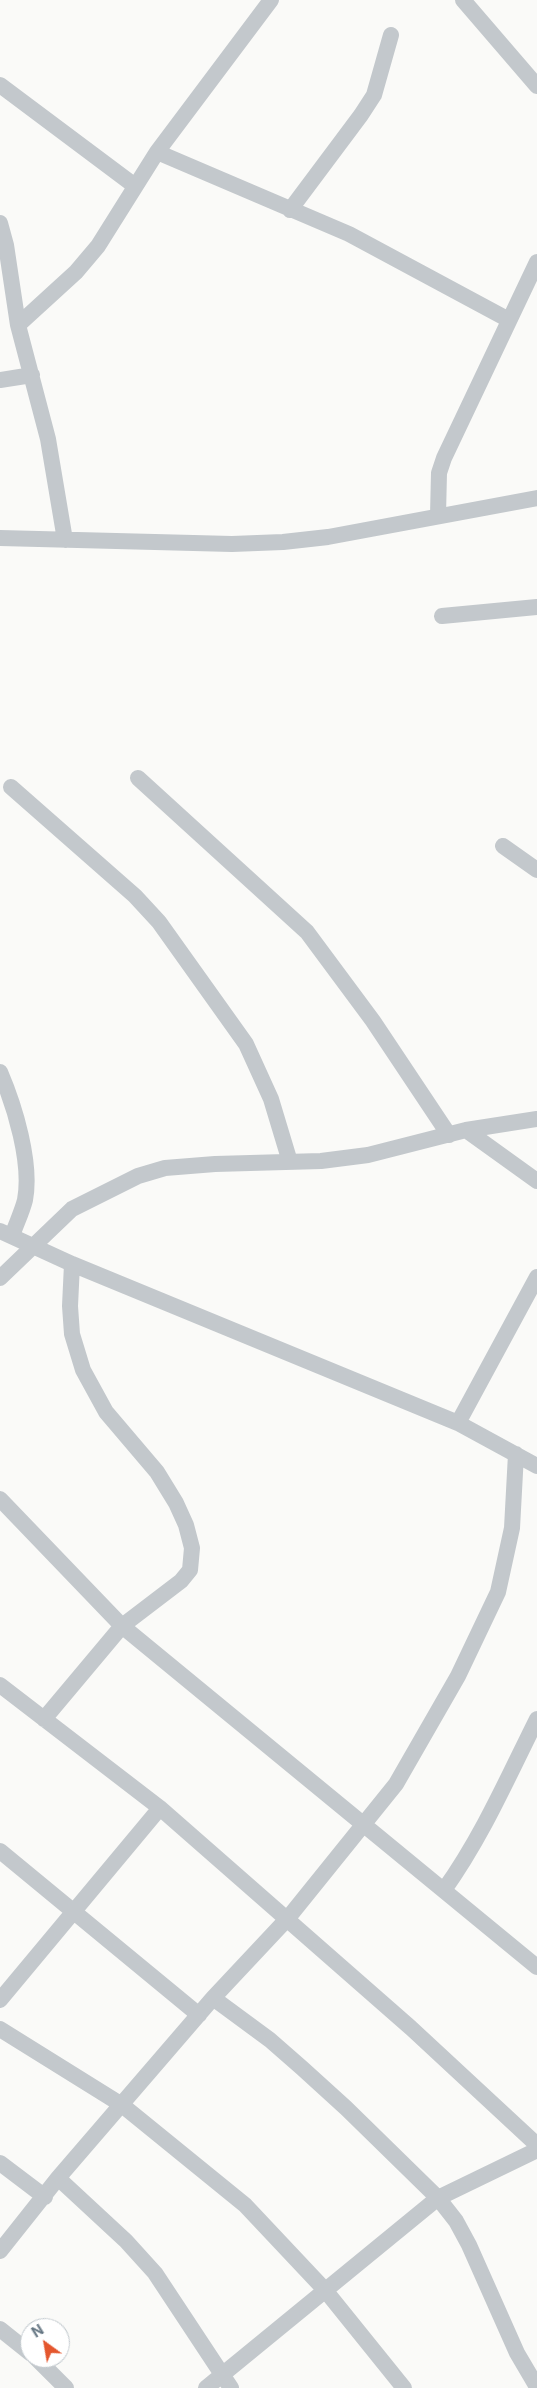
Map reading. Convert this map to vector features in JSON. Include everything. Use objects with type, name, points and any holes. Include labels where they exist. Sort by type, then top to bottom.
[{"type":"street","points":[[18,325],[76,272],[98,246],[157,152],[271,0]]},
{"type":"street","points":[[463,0],[537,86]]},
{"type":"street","points":[[290,210],[374,95],[391,35]]},
{"type":"street","points":[[0,85],[135,186]]},
{"type":"street","points":[[157,152],[349,234],[509,320]]},
{"type":"street","points":[[0,223],[6,245],[18,325],[48,438],[65,540]]},
{"type":"street","points":[[438,515],[439,473],[444,458],[537,262]]},
{"type":"street","points":[[0,380],[32,375]]},
{"type":"street","points":[[0,538],[232,544],[283,542],[328,537],[537,498]]},
{"type":"street","points":[[442,616],[537,607]]},
{"type":"street","points":[[138,778],[307,932],[373,1021],[449,1134]]},
{"type":"street","points":[[11,787],[135,896],[159,922],[246,1044],[271,1099],[290,1162]]},
{"type":"street","points":[[503,846],[537,870]]},
{"type":"street","points":[[0,1072],[18,1124],[26,1172],[25,1200],[6,1234],[72,1264],[458,1423],[536,1463]]},
{"type":"street","points":[[0,1278],[72,1209],[90,1198],[138,1176],[174,1167],[290,1162],[368,1155],[466,1130],[537,1119]]},
{"type":"street","points":[[466,1130],[537,1182]]},
{"type":"street","points":[[44,1719],[122,1626],[181,1581],[190,1570],[192,1548],[186,1526],[157,1472],[106,1412],[83,1370],[72,1334],[70,1306],[72,1264]]},
{"type":"street","points":[[458,1423],[537,1277]]},
{"type":"street","points":[[0,2251],[45,2197],[58,2178],[213,1998],[288,1918],[396,1784],[430,1727],[470,1653],[498,1592],[512,1528],[516,1454]]},
{"type":"street","points":[[0,1499],[122,1626],[537,1967]]},
{"type":"street","points":[[0,1685],[160,1808],[288,1918],[411,2028],[537,2145]]},
{"type":"street","points":[[444,1890],[488,1818],[537,1719]]},
{"type":"street","points":[[0,2000],[160,1808]]},
{"type":"street","points":[[0,1850],[199,2015]]},
{"type":"street","points":[[213,1998],[270,2040],[302,2068],[438,2198],[456,2221],[469,2245],[517,2353],[537,2387]]},
{"type":"street","points":[[0,2029],[122,2104],[245,2205],[325,2290],[404,2388]]},
{"type":"street","points":[[206,2388],[226,2382],[325,2290],[438,2198],[537,2150]]},
{"type":"street","points":[[0,2163],[45,2197]]},
{"type":"street","points":[[58,2178],[126,2241],[155,2274],[226,2382]]},
{"type":"street","points":[[0,2329],[20,2345]]},
{"type":"street","points":[[46,2368],[66,2388]]}]
